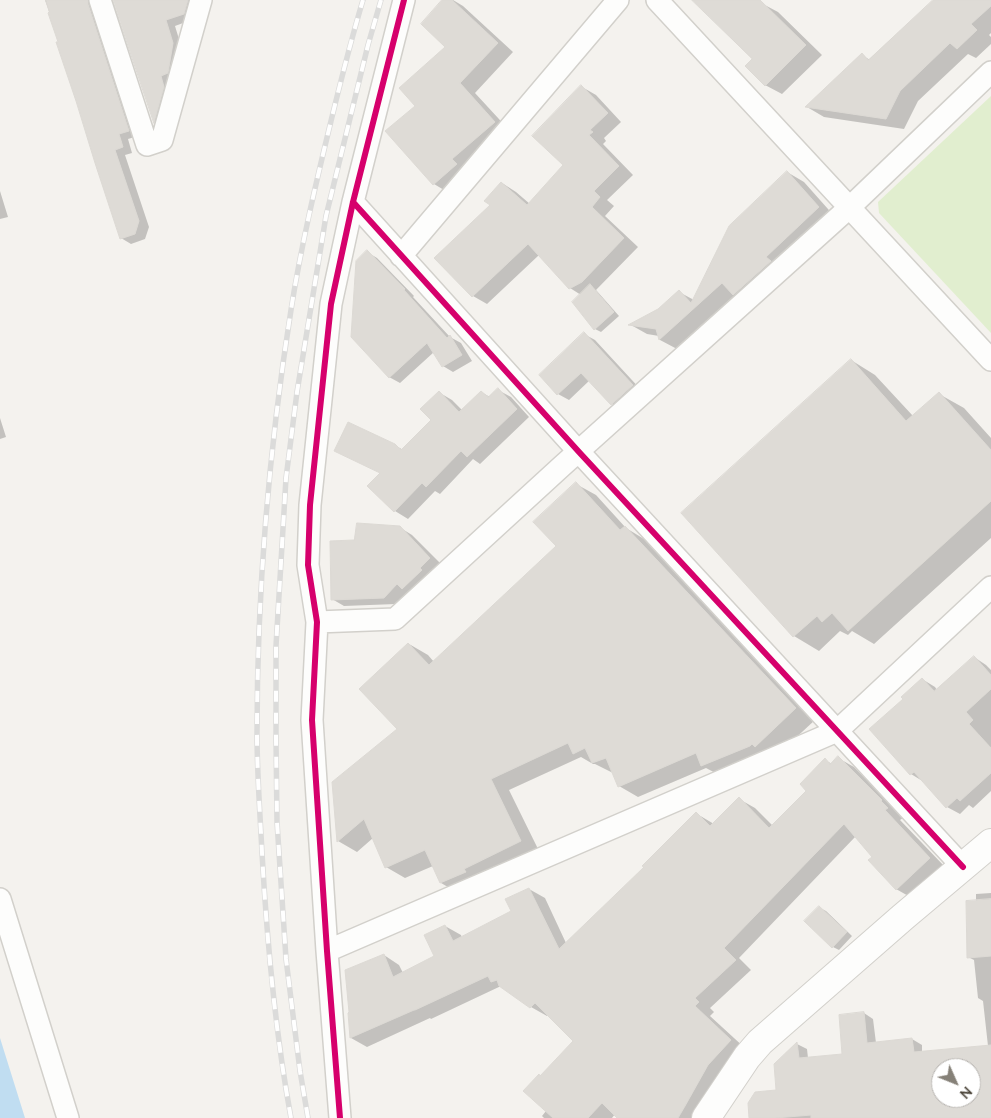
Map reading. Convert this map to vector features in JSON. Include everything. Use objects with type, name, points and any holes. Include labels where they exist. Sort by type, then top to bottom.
[{"type":"street","points":[[100,0],[147,145],[162,140],[201,0]]},
{"type":"street","points":[[340,1118],[312,720],[317,622],[308,565],[310,504],[331,304],[353,202],[404,0]]},
{"type":"street","points":[[401,256],[618,0]]},
{"type":"street","points":[[657,0],[991,360]]},
{"type":"street","points":[[317,622],[395,619],[850,207],[991,72]]},
{"type":"street","points":[[353,202],[578,452],[963,867]]},
{"type":"street","points":[[327,952],[837,731],[991,587]]},
{"type":"street","points":[[706,1118],[747,1057],[760,1042],[991,843]]},
{"type":"street","points":[[0,899],[68,1118]]},
{"type":"green space","points":[[991,96],[991,333],[879,213],[878,202]]},
{"type":"water","points":[[0,1038],[25,1118],[0,1118]]},
{"type":"building","points":[[46,0],[88,0],[129,131],[119,134],[123,147],[115,150],[139,221],[135,234],[120,239],[56,42],[58,42],[48,13]]},
{"type":"building","points":[[113,0],[188,0],[184,14],[166,20],[173,43],[168,73],[161,76],[164,87],[154,123]]},
{"type":"building","points":[[442,0],[452,0],[498,43],[460,83],[495,122],[452,159],[457,164],[433,185],[385,131],[415,106],[399,88],[445,47],[421,24]]},
{"type":"building","points":[[692,0],[760,0],[806,45],[765,86],[745,66],[752,59]]},
{"type":"building","points":[[933,0],[991,0],[991,6],[971,24],[977,30],[957,49],[950,43],[900,91],[886,119],[805,107],[862,53],[868,60]]},
{"type":"building","points":[[581,85],[608,113],[590,130],[593,132],[589,135],[619,166],[594,191],[600,197],[592,207],[624,238],[582,282],[569,289],[528,244],[472,297],[434,258],[490,205],[484,201],[501,182],[527,205],[563,165],[532,136]]},
{"type":"building","points":[[787,171],[819,207],[766,257],[771,261],[733,295],[722,283],[659,340],[656,329],[628,325],[658,309],[679,290],[691,303],[729,226]]},
{"type":"building","points":[[367,250],[405,289],[447,338],[450,335],[462,355],[442,367],[427,343],[389,378],[351,337],[356,261]]},
{"type":"building","points":[[590,284],[614,312],[594,330],[572,302]]},
{"type":"building","points":[[584,332],[633,385],[611,405],[581,373],[557,395],[539,375]]},
{"type":"building","points":[[851,359],[906,421],[939,392],[991,450],[991,501],[848,631],[832,613],[822,622],[817,616],[793,637],[681,513]]},
{"type":"building","points":[[498,388],[517,409],[467,457],[461,451],[426,487],[422,483],[394,512],[367,486],[380,473],[334,451],[348,422],[395,444],[401,450],[431,420],[420,409],[439,391],[459,412],[481,391],[488,397]]},
{"type":"building","points":[[576,482],[620,530],[625,526],[796,708],[755,747],[752,744],[701,766],[696,753],[618,787],[606,758],[592,763],[585,748],[573,754],[568,743],[491,779],[521,841],[464,869],[466,872],[440,883],[425,850],[385,868],[364,819],[337,842],[332,782],[397,729],[359,689],[408,643],[429,665],[556,546],[533,522]]},
{"type":"building","points":[[357,523],[400,526],[430,558],[420,568],[422,570],[402,589],[397,584],[384,598],[331,600],[330,541],[354,540]]},
{"type":"building","points":[[974,656],[991,675],[991,689],[966,712],[973,720],[969,724],[991,748],[991,773],[960,801],[957,798],[946,808],[914,772],[910,775],[869,729],[903,699],[901,697],[922,678],[934,691]]},
{"type":"building","points":[[838,756],[882,800],[888,808],[885,810],[930,858],[896,890],[868,860],[872,857],[844,824],[724,948],[736,960],[695,998],[699,1002],[695,1006],[731,1040],[708,1065],[678,1118],[617,1118],[602,1103],[588,1118],[553,1118],[523,1091],[573,1041],[535,1003],[530,1008],[499,986],[497,980],[491,982],[488,976],[350,1038],[345,970],[384,954],[393,977],[434,956],[424,935],[445,925],[453,941],[511,911],[505,899],[529,888],[559,949],[644,867],[642,866],[696,812],[710,826],[739,797],[769,828],[806,791],[800,784],[825,758],[830,764]]},
{"type":"building","points":[[991,899],[991,956],[967,958],[966,901]]},
{"type":"building","points":[[819,906],[847,932],[832,948],[804,921]]},
{"type":"building","points":[[864,1012],[867,1043],[912,1038],[914,1052],[991,1045],[991,1118],[811,1118],[811,1115],[749,1118],[748,1103],[755,1092],[776,1090],[774,1064],[797,1042],[799,1058],[842,1054],[839,1015]]},
{"type":"railway","points":[[291,1118],[272,986],[266,920],[260,808],[257,734],[262,575],[276,415],[295,286],[325,144],[363,0]]},
{"type":"railway","points":[[308,1118],[286,959],[277,822],[276,646],[286,478],[297,392],[326,216],[381,0]]},
{"type":"cycle path","points":[[340,1118],[312,720],[317,622],[308,565],[310,505],[331,304],[353,202],[404,0]]},
{"type":"cycle path","points":[[353,202],[579,452],[963,867]]}]
